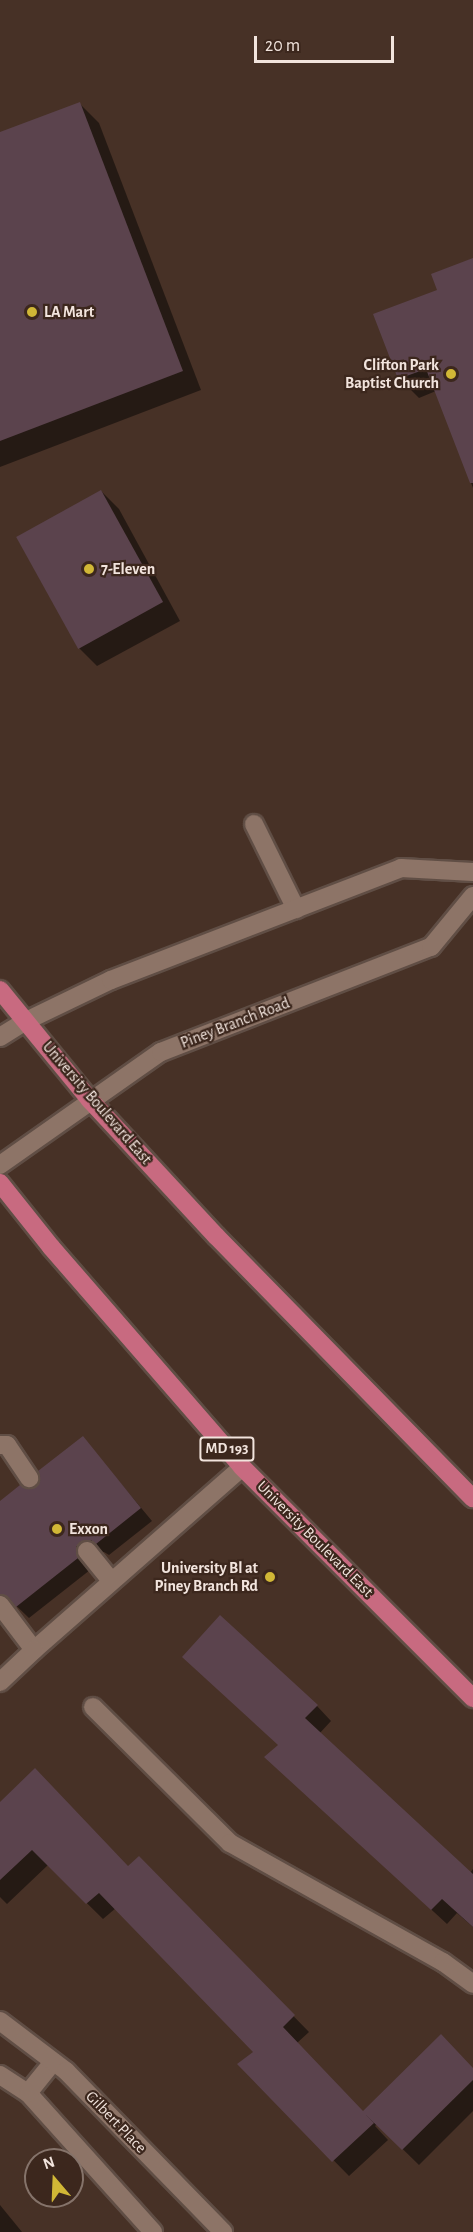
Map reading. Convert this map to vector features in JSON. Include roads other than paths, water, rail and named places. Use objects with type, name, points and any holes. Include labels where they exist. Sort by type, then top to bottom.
[{"type":"main road","points":[[254,824],[296,909]]},
{"type":"main road","points":[[0,1038],[26,1021],[111,980],[401,868],[473,872]]},
{"type":"main road","name":"Piney Branch Road","points":[[0,1165],[160,1052],[431,947],[473,896]]},
{"type":"main road","name":"University Boulevard East","points":[[0,990],[90,1100],[216,1236],[473,1498]]},
{"type":"main road","name":"University Boulevard East","points":[[0,1183],[51,1247],[242,1467],[473,1698]]},
{"type":"main road","points":[[0,1445],[7,1445],[29,1478]]},
{"type":"main road","points":[[0,1682],[242,1467]]},
{"type":"main road","points":[[87,1551],[111,1581]]},
{"type":"main road","points":[[0,1605],[34,1650]]},
{"type":"main road","points":[[93,1707],[230,1843],[444,1962],[473,1984]]},
{"type":"main road","name":"Gilbert Place","points":[[0,2021],[53,2062],[223,2232]]},
{"type":"main road","points":[[28,2093],[53,2062]]},
{"type":"main road","points":[[0,2075],[28,2093],[153,2232]]},
{"type":"place","name":"LA Mart","points":[[32,312]]},
{"type":"place","name":"Clifton Park Baptist Church","points":[[451,374]]},
{"type":"place","name":"7-Eleven","points":[[89,569]]},
{"type":"place","name":"Exxon","points":[[57,1529]]},
{"type":"place","name":"University Bl at Piney Branch Rd","points":[[270,1577]]}]
